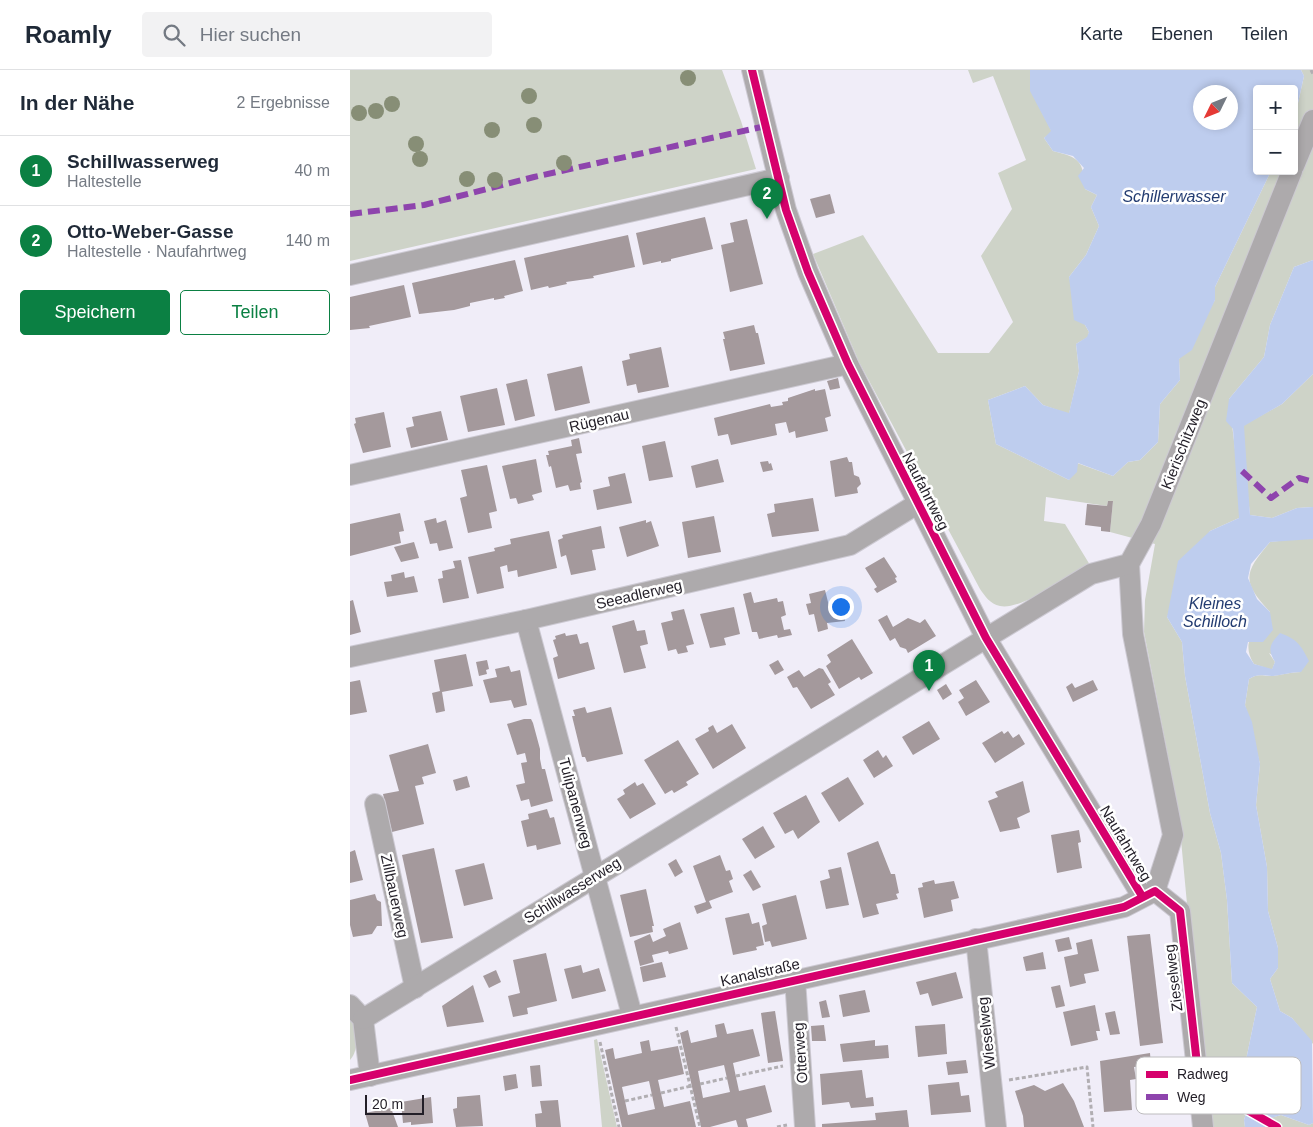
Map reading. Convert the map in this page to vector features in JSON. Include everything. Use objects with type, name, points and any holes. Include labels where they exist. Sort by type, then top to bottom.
[{"type":"street","name":"Naufahrtweg","points":[[752,70],[786,210],[808,272],[848,364],[986,638],[1148,894]]},
{"type":"street","points":[[1298,156],[1313,120]]},
{"type":"street","name":"Kierischitzweg","points":[[1128,564],[1151,524],[1290,175]]},
{"type":"street","points":[[350,274],[779,178]]},
{"type":"street","name":"Rügenau","points":[[350,475],[848,364]]},
{"type":"street","name":"Seeadlerweg","points":[[350,657],[526,620],[850,545],[917,504]]},
{"type":"street","points":[[986,638],[1091,574],[1128,564],[1133,634],[1173,835],[1148,894]]},
{"type":"street","name":"Tulipanenweg","points":[[526,620],[632,1015]]},
{"type":"street","name":"Schillwasserweg","points":[[357,1012],[415,988],[595,875],[986,638]]},
{"type":"street","name":"Zillbauerweg","points":[[375,804],[415,988]]},
{"type":"street","name":"Kanalstraße","points":[[350,1080],[632,1015],[1124,907],[1148,894]]},
{"type":"street","name":"Zieselweg","points":[[1148,894],[1180,911],[1196,1057]]},
{"type":"street","name":"Wieselweg","points":[[976,939],[996,1127]]},
{"type":"street","name":"Otterweg","points":[[795,979],[805,1127]]},
{"type":"street","points":[[357,1012],[370,1076]]},
{"type":"street","name":"Zieselweg","points":[[1202,1114],[1203,1127]]},
{"type":"path","points":[[1311,70],[1313,74]]},
{"type":"path","points":[[671,1007],[700,1127]]},
{"type":"path","points":[[595,1024],[615,1103],[619,1127]]},
{"type":"path","points":[[736,1076],[801,1062]]},
{"type":"path","points":[[991,1082],[1087,1067],[1093,1127]]},
{"type":"path","points":[[700,1084],[727,1078]]},
{"type":"path","points":[[660,1093],[691,1086]]},
{"type":"path","points":[[625,1101],[652,1095]]},
{"type":"shaded area","points":[[350,70],[722,70],[756,169],[350,261]]},
{"type":"shaded area","points":[[968,70],[1030,70],[1031,91],[1052,132],[1044,138],[1053,151],[1074,158],[1078,162],[1083,172],[1085,189],[1097,195],[1091,207],[1099,226],[1086,255],[1069,277],[1089,332],[1088,337],[1076,344],[1079,371],[1069,414],[1043,405],[1025,386],[988,400],[996,444],[1069,480],[1077,463],[1113,476],[1128,462],[1140,460],[1158,442],[1160,404],[1180,380],[1179,359],[1215,300],[1215,287],[1269,175],[1298,175],[1298,103],[1304,76],[1301,70],[1313,70],[1313,260],[1294,267],[1270,325],[1264,357],[1229,399],[1236,458],[1244,425],[1282,404],[1313,374],[1313,507],[1297,508],[1272,518],[1250,515],[1247,487],[1239,518],[1210,531],[1167,617],[1182,642],[1185,676],[1210,813],[1221,853],[1227,900],[1232,983],[1257,1007],[1247,1057],[1201,1057],[1178,808],[1144,632],[1145,600],[1155,544],[1110,532],[1113,501],[1108,501],[1107,506],[1046,497],[1044,521],[1065,524],[1090,565],[1045,592],[1020,603],[1000,606],[991,602],[980,589],[859,362],[813,254],[863,235],[938,353],[989,353],[1013,322],[981,256],[1012,209],[998,173],[1026,160],[993,76],[973,83]]},
{"type":"shaded area","points":[[1305,538],[1313,539],[1313,1044],[1292,1018],[1280,1011],[1270,979],[1278,968],[1278,948],[1268,911],[1267,867],[1256,805],[1260,764],[1245,705],[1249,679],[1252,677],[1301,672],[1269,653],[1275,662],[1272,670],[1254,664],[1248,649],[1249,643],[1255,631],[1270,612],[1254,592],[1249,577],[1255,562],[1270,542]]},
{"type":"shaded area","points":[[350,1017],[355,1026],[357,1044],[350,1060]]},
{"type":"shaded area","points":[[597,1039],[617,1127],[602,1127],[594,1040]]},
{"type":"shaded area","points":[[1207,1114],[1246,1114],[1245,1127],[1208,1127]]},
{"type":"shaded area","points":[[1281,1115],[1309,1125],[1313,1123],[1313,1127],[1270,1127],[1270,1118]]},
{"type":"water","name":"Schillerwasser","points":[[1030,70],[1301,70],[1304,76],[1298,103],[1298,85],[1253,85],[1253,175],[1269,175],[1215,287],[1215,300],[1192,350],[1179,359],[1180,380],[1160,404],[1158,442],[1140,460],[1128,462],[1113,476],[1078,463],[1077,472],[1069,480],[996,444],[988,400],[1025,386],[1043,405],[1069,413],[1079,371],[1076,344],[1087,337],[1089,332],[1085,325],[1074,320],[1069,277],[1086,255],[1099,226],[1091,207],[1097,195],[1085,189],[1078,176],[1084,168],[1073,156],[1053,151],[1044,138],[1051,131],[1030,91]]},
{"type":"water","name":"Kleines Schilloch","points":[[1313,260],[1313,374],[1282,404],[1244,426],[1250,515],[1272,518],[1297,508],[1313,507],[1313,539],[1270,542],[1251,564],[1248,578],[1257,599],[1270,612],[1273,630],[1263,642],[1248,642],[1246,652],[1254,664],[1272,669],[1275,662],[1270,650],[1274,640],[1280,633],[1298,643],[1309,661],[1301,672],[1273,676],[1258,675],[1249,679],[1245,705],[1252,722],[1260,764],[1256,805],[1267,867],[1268,911],[1278,948],[1278,968],[1270,979],[1280,1011],[1292,1018],[1312,1041],[1313,1123],[1309,1125],[1281,1115],[1271,1118],[1270,1127],[1245,1127],[1246,1114],[1301,1114],[1301,1057],[1247,1057],[1257,1007],[1232,983],[1227,900],[1221,853],[1210,813],[1185,676],[1182,642],[1167,617],[1178,561],[1210,531],[1239,518],[1233,429],[1226,421],[1229,399],[1264,357],[1270,325],[1294,267]]},
{"type":"building","points":[[830,194],[835,213],[816,218],[810,199]]},
{"type":"building","points":[[705,217],[713,249],[671,259],[671,261],[643,265],[636,233]]},
{"type":"building","points":[[747,219],[763,284],[730,292],[721,245],[734,242],[730,223]]},
{"type":"building","points":[[628,235],[635,267],[593,276],[594,278],[566,282],[567,284],[549,288],[548,286],[531,290],[524,258]]},
{"type":"building","points":[[515,260],[523,291],[504,296],[505,298],[494,300],[494,298],[470,303],[470,306],[454,310],[419,314],[412,283]]},
{"type":"building","points":[[404,285],[411,317],[369,326],[370,328],[350,330],[350,297]]},
{"type":"building","points":[[754,325],[756,333],[758,333],[765,364],[730,371],[723,332]]},
{"type":"building","points":[[661,347],[669,387],[638,393],[636,384],[627,386],[622,361],[630,359],[629,354]]},
{"type":"building","points":[[582,366],[590,403],[555,411],[547,374]]},
{"type":"building","points":[[838,378],[840,388],[830,390],[827,381]]},
{"type":"building","points":[[527,379],[535,416],[515,421],[506,384]]},
{"type":"building","points":[[497,388],[505,425],[468,432],[460,396]]},
{"type":"building","points":[[815,389],[815,391],[825,389],[831,416],[825,418],[828,431],[796,438],[795,431],[789,433],[786,422],[775,424],[777,435],[731,445],[728,434],[718,436],[714,418],[770,404],[771,407],[783,405],[782,402],[788,401],[788,398]]},
{"type":"building","points":[[441,411],[448,440],[411,448],[406,428],[414,426],[412,417]]},
{"type":"building","points":[[384,412],[391,447],[363,453],[354,424],[356,423],[355,418]]},
{"type":"building","points":[[579,438],[582,453],[576,454],[582,482],[580,483],[581,489],[570,491],[568,485],[556,488],[551,466],[549,467],[546,455],[549,455],[548,451],[572,446],[571,440]]},
{"type":"building","points":[[665,441],[673,477],[649,481],[642,446]]},
{"type":"building","points":[[847,457],[849,462],[852,462],[854,475],[859,477],[861,484],[857,488],[858,493],[835,497],[830,461]]},
{"type":"building","points":[[536,459],[542,492],[532,495],[534,500],[518,504],[516,498],[510,499],[502,466]]},
{"type":"building","points":[[718,459],[724,482],[696,488],[691,466]]},
{"type":"building","points":[[768,461],[769,464],[771,463],[773,470],[763,472],[760,462]]},
{"type":"building","points":[[487,465],[497,511],[489,513],[492,528],[468,533],[460,498],[467,496],[461,470]]},
{"type":"building","points":[[625,473],[632,503],[597,510],[593,490],[610,486],[608,477]]},
{"type":"building","points":[[813,498],[819,531],[772,537],[767,514],[775,512],[774,504]]},
{"type":"building","points":[[1108,501],[1113,501],[1110,532],[1101,531],[1101,527],[1085,525],[1087,504],[1107,506]]},
{"type":"building","points":[[400,513],[404,531],[399,532],[401,543],[350,556],[350,524]]},
{"type":"building","points":[[714,516],[721,552],[688,558],[682,522]]},
{"type":"building","points":[[436,518],[437,523],[446,520],[453,548],[439,551],[437,543],[430,544],[424,521]]},
{"type":"building","points":[[646,520],[646,523],[651,521],[659,546],[627,557],[619,527]]},
{"type":"building","points":[[601,526],[605,548],[592,550],[596,570],[571,575],[566,555],[561,557],[558,540],[563,538],[562,535]]},
{"type":"building","points":[[549,531],[557,568],[518,577],[517,570],[508,572],[507,565],[500,567],[504,588],[477,594],[468,557],[495,551],[494,548],[511,544],[510,539]]},
{"type":"building","points":[[414,542],[419,558],[401,562],[394,547]]},
{"type":"building","points":[[884,557],[897,577],[895,578],[897,582],[877,593],[874,589],[877,587],[865,568]]},
{"type":"building","points":[[461,560],[469,598],[443,603],[438,579],[443,578],[442,571],[455,568],[453,561]]},
{"type":"building","points":[[404,572],[405,578],[414,576],[418,592],[387,597],[384,582],[392,581],[391,575]]},
{"type":"building","points":[[825,590],[830,610],[842,607],[845,621],[827,623],[828,629],[818,632],[814,614],[809,615],[806,604],[811,603],[809,594]]},
{"type":"building","points":[[751,592],[754,603],[777,598],[778,602],[783,601],[786,615],[781,617],[784,630],[790,629],[792,635],[778,638],[777,635],[759,639],[757,632],[752,632],[743,594]]},
{"type":"building","points":[[353,600],[361,632],[350,635],[350,601]]},
{"type":"building","points":[[734,607],[740,634],[724,638],[726,645],[710,648],[700,614]]},
{"type":"building","points":[[684,609],[694,644],[686,646],[688,652],[678,654],[676,649],[668,651],[661,623],[673,620],[671,612]]},
{"type":"building","points":[[887,615],[893,627],[908,618],[920,623],[925,619],[936,636],[908,653],[906,649],[900,647],[895,638],[890,641],[878,620]]},
{"type":"building","points":[[634,620],[637,631],[645,630],[648,644],[640,646],[646,668],[624,673],[612,626]]},
{"type":"building","points":[[565,633],[566,636],[577,634],[580,644],[588,642],[595,669],[558,679],[553,658],[558,656],[553,640],[556,639],[555,636]]},
{"type":"building","points":[[852,639],[873,673],[861,680],[859,677],[839,689],[826,666],[831,662],[827,655]]},
{"type":"building","points":[[466,654],[473,686],[442,692],[445,711],[436,713],[432,693],[440,691],[434,660]]},
{"type":"building","points":[[487,660],[489,669],[486,670],[487,674],[479,676],[476,662]]},
{"type":"building","points":[[778,660],[784,670],[775,675],[769,665]]},
{"type":"building","points":[[509,666],[511,672],[520,670],[527,705],[514,708],[511,700],[490,703],[483,680],[497,677],[495,669]]},
{"type":"building","points":[[819,668],[823,669],[831,682],[828,684],[835,695],[811,709],[797,687],[793,688],[787,677],[799,670],[804,677]]},
{"type":"building","points":[[360,680],[367,712],[350,715],[350,682]]},
{"type":"building","points":[[976,680],[990,702],[966,716],[958,702],[964,698],[959,690]]},
{"type":"building","points":[[1093,680],[1098,690],[1073,702],[1066,687],[1072,683],[1075,688]]},
{"type":"building","points":[[946,684],[952,694],[943,700],[937,690]]},
{"type":"building","points":[[585,707],[587,713],[611,707],[623,754],[587,762],[585,757],[582,757],[572,716],[575,716],[573,710]]},
{"type":"building","points":[[531,719],[533,723],[540,749],[542,769],[545,769],[553,801],[531,807],[529,799],[521,801],[516,785],[525,783],[521,763],[527,762],[525,753],[517,755],[507,724]]},
{"type":"building","points":[[929,721],[940,739],[913,755],[902,737]]},
{"type":"building","points":[[732,724],[746,748],[713,769],[695,739],[709,731],[708,728],[713,725],[717,733]]},
{"type":"building","points":[[1002,731],[1004,734],[1008,731],[1013,738],[1019,734],[1025,744],[995,763],[982,743]]},
{"type":"building","points":[[678,740],[699,774],[686,782],[688,785],[674,793],[672,790],[665,794],[644,760]]},
{"type":"building","points":[[428,744],[436,773],[422,777],[424,784],[415,786],[424,824],[392,832],[383,794],[399,791],[389,755]]},
{"type":"building","points":[[878,750],[883,758],[886,755],[893,766],[874,778],[863,760]]},
{"type":"building","points":[[467,776],[470,787],[456,791],[453,780]]},
{"type":"building","points":[[848,777],[864,804],[839,822],[821,793]]},
{"type":"building","points":[[1023,781],[1030,812],[1017,818],[1020,828],[1000,832],[988,801],[998,797],[995,792]]},
{"type":"building","points":[[635,782],[637,786],[643,783],[656,804],[630,819],[617,799],[625,794],[623,790]]},
{"type":"building","points":[[806,795],[820,822],[798,839],[793,830],[785,834],[773,813]]},
{"type":"building","points":[[547,809],[550,818],[554,817],[561,844],[537,850],[536,845],[527,847],[521,821],[529,819],[528,814]]},
{"type":"building","points":[[763,826],[775,847],[755,859],[742,839]]},
{"type":"building","points":[[1079,830],[1081,842],[1078,843],[1082,868],[1057,873],[1051,835]]},
{"type":"building","points":[[878,841],[891,874],[895,874],[899,893],[896,894],[898,899],[876,904],[879,914],[863,918],[847,853]]},
{"type":"building","points":[[434,848],[453,938],[421,943],[402,855]]},
{"type":"building","points":[[355,850],[363,880],[350,883],[350,852]]},
{"type":"building","points":[[720,855],[726,871],[730,870],[733,879],[729,881],[733,892],[709,901],[712,908],[697,914],[694,906],[706,902],[693,866]]},
{"type":"building","points":[[676,859],[683,872],[675,877],[668,864]]},
{"type":"building","points":[[484,863],[493,899],[464,906],[455,870]]},
{"type":"building","points":[[841,867],[849,905],[826,909],[820,881],[830,878],[828,870]]},
{"type":"building","points":[[751,870],[761,887],[753,891],[743,875]]},
{"type":"building","points":[[934,880],[935,884],[954,881],[959,898],[951,900],[953,911],[924,918],[918,888],[923,887],[922,883]]},
{"type":"building","points":[[646,889],[654,926],[652,926],[653,932],[630,937],[620,895]]},
{"type":"building","points":[[375,894],[377,900],[381,902],[382,926],[377,926],[372,934],[353,937],[350,925],[350,900]]},
{"type":"building","points":[[796,895],[807,939],[772,947],[770,941],[765,942],[762,926],[767,924],[762,904]]},
{"type":"building","points":[[749,913],[752,924],[759,922],[764,945],[756,947],[757,950],[733,955],[725,918]]},
{"type":"building","points":[[680,922],[688,949],[669,954],[668,951],[652,955],[654,962],[640,966],[634,941],[650,934],[653,942],[666,936],[663,929]]},
{"type":"building","points":[[1150,934],[1163,1043],[1140,1046],[1127,936]]},
{"type":"building","points":[[1069,937],[1072,949],[1058,952],[1055,940]]},
{"type":"building","points":[[1092,939],[1099,971],[1084,974],[1086,983],[1070,987],[1064,957],[1078,954],[1076,943]]},
{"type":"building","points":[[1043,952],[1046,969],[1026,971],[1023,957]]},
{"type":"building","points":[[546,953],[557,1001],[527,1008],[528,1014],[513,1017],[508,996],[520,993],[513,960]]},
{"type":"building","points":[[662,962],[666,977],[643,982],[640,967]]},
{"type":"building","points":[[581,965],[583,973],[599,968],[606,991],[572,999],[564,969]]},
{"type":"building","points":[[496,970],[501,982],[489,988],[483,976]]},
{"type":"building","points":[[956,972],[963,998],[932,1006],[928,993],[920,995],[916,982]]},
{"type":"building","points":[[473,985],[484,1022],[447,1027],[442,1006]]},
{"type":"building","points":[[1060,985],[1065,1006],[1056,1008],[1051,987]]},
{"type":"building","points":[[865,990],[870,1012],[843,1017],[839,995]]},
{"type":"building","points":[[826,1000],[830,1017],[822,1018],[819,1002]]},
{"type":"building","points":[[1095,1005],[1100,1031],[1096,1031],[1098,1040],[1071,1046],[1063,1012]]},
{"type":"building","points":[[775,1011],[783,1061],[768,1063],[761,1013]]},
{"type":"building","points":[[1115,1011],[1120,1034],[1110,1035],[1105,1013]]},
{"type":"building","points":[[724,1023],[727,1034],[753,1029],[760,1056],[733,1063],[739,1091],[765,1085],[772,1112],[746,1119],[748,1127],[738,1127],[736,1120],[710,1127],[701,1127],[680,1033],[688,1030],[691,1043],[717,1037],[715,1025]],"holes":[[[724,1065],[730,1092],[703,1098],[698,1071]]]},
{"type":"building","points":[[945,1024],[947,1054],[918,1057],[915,1026]]},
{"type":"building","points":[[824,1025],[826,1041],[812,1041],[811,1026]]},
{"type":"building","points":[[649,1040],[651,1051],[678,1046],[684,1074],[658,1080],[664,1107],[690,1101],[696,1127],[622,1127],[605,1050],[613,1048],[615,1059],[642,1053],[640,1042]],"holes":[[[649,1081],[655,1109],[628,1115],[622,1087]]]},
{"type":"building","points":[[875,1040],[875,1046],[888,1045],[889,1058],[843,1062],[840,1044]]},
{"type":"building","points":[[1150,1053],[1150,1057],[1136,1057],[1136,1067],[1134,1067],[1136,1079],[1130,1080],[1132,1110],[1104,1112],[1100,1061]]},
{"type":"building","points":[[966,1060],[968,1073],[948,1075],[946,1062]]},
{"type":"building","points":[[540,1065],[542,1086],[532,1087],[530,1066]]},
{"type":"building","points":[[862,1070],[866,1098],[873,1097],[874,1106],[851,1108],[849,1102],[822,1105],[820,1074]]},
{"type":"building","points":[[516,1074],[518,1088],[505,1091],[503,1076]]},
{"type":"building","points":[[959,1082],[961,1096],[969,1095],[971,1112],[931,1115],[928,1085]]},
{"type":"building","points":[[1063,1083],[1074,1101],[1084,1127],[1024,1127],[1023,1116],[1015,1091],[1034,1085],[1045,1091]]},
{"type":"building","points":[[480,1095],[483,1126],[456,1127],[453,1109],[457,1108],[457,1097]]},
{"type":"building","points":[[431,1097],[433,1123],[411,1125],[411,1122],[403,1123],[401,1102]]},
{"type":"building","points":[[558,1100],[561,1127],[536,1127],[535,1114],[542,1113],[540,1101]]},
{"type":"building","points":[[391,1108],[398,1127],[369,1127],[365,1113]]},
{"type":"building","points":[[907,1110],[909,1127],[822,1127],[822,1124],[876,1120],[875,1113]]},
{"type":"marked path","points":[[350,214],[424,205],[534,177],[766,126]]},
{"type":"marked path","points":[[1242,471],[1271,498],[1299,478],[1313,482]]},
{"type":"cycle path","points":[[752,70],[786,210],[808,272],[848,364],[986,638],[1142,896]]},
{"type":"cycle path","points":[[350,1080],[1124,907],[1155,891],[1180,911],[1196,1057]]},
{"type":"cycle path","points":[[1254,1114],[1277,1127]]},
{"type":"place","name":"Otto-Weber-Gasse","points":[[767,219]]},
{"type":"place","name":"Schillwasserweg","points":[[929,691]]}]
